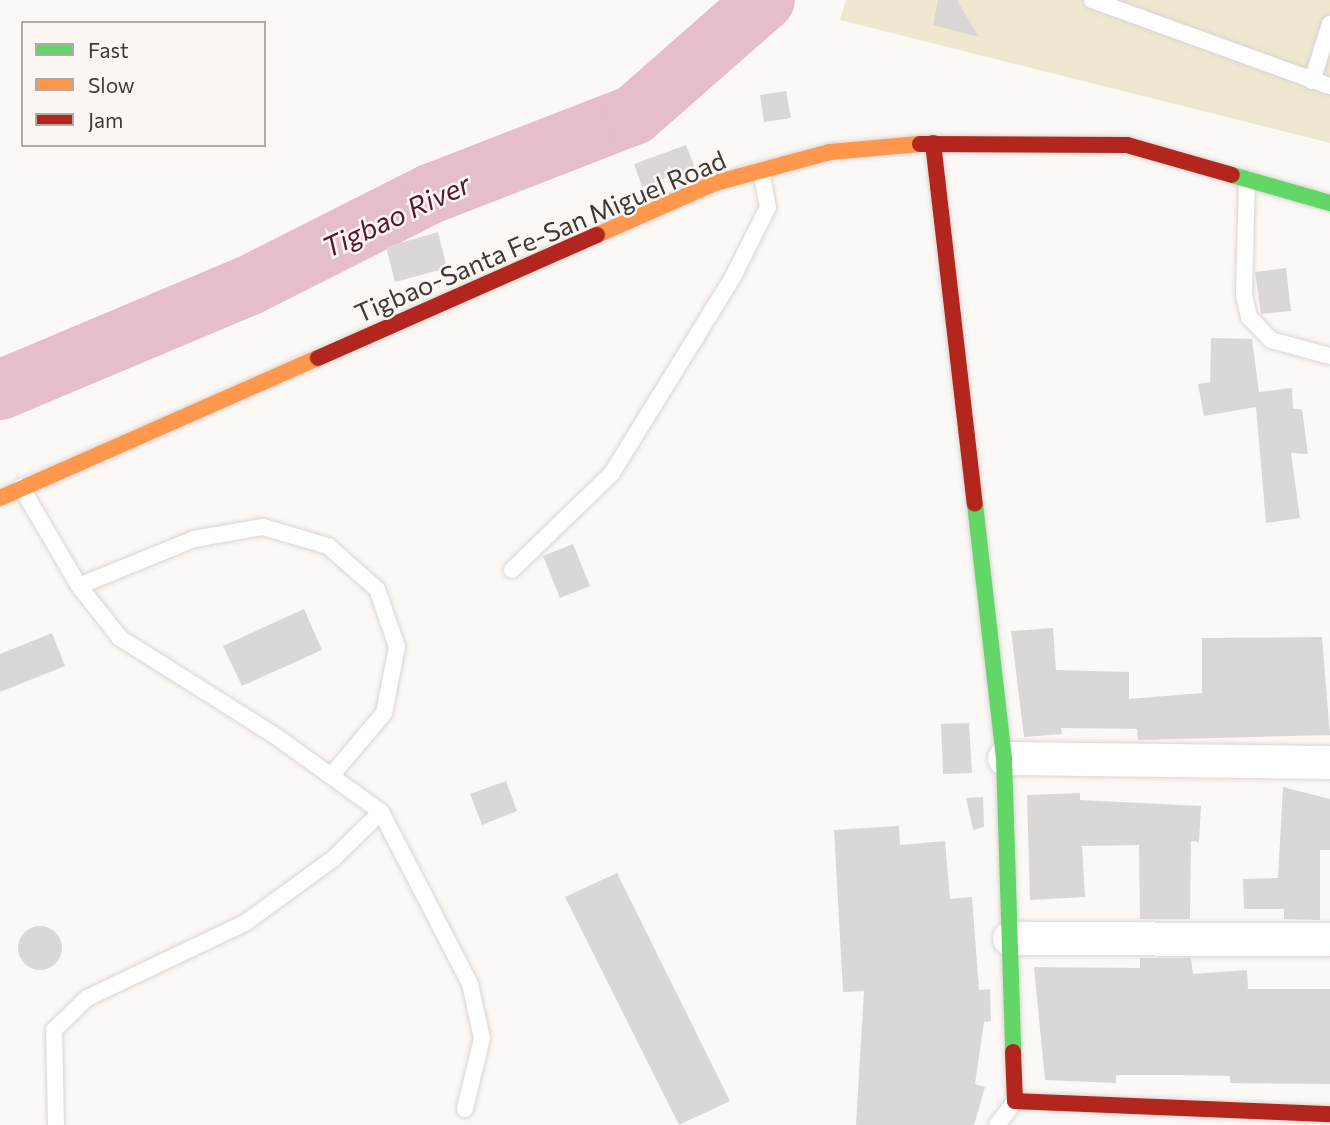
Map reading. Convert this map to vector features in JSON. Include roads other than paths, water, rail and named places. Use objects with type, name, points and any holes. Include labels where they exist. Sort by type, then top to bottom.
[{"type":"main road","name":"Tigbao-Santa Fe-San Miguel Road","points":[[0,498],[715,183],[830,152],[933,143],[1127,145],[1248,177],[1330,203]]},
{"type":"main road","points":[[933,143],[1004,758],[1015,1101],[1171,1118],[1330,1114]]},
{"type":"street","points":[[1004,758],[1330,762]]},
{"type":"street","points":[[1009,938],[1330,939]]},
{"type":"lane","points":[[1092,0],[1330,86]]},
{"type":"lane","points":[[1311,81],[1330,24]]},
{"type":"lane","points":[[512,570],[612,473],[733,277],[768,207],[761,171]]},
{"type":"lane","points":[[1248,177],[1244,294],[1249,317],[1270,340],[1330,356]]},
{"type":"lane","points":[[21,487],[79,586],[120,638],[331,776],[381,812],[470,984],[482,1038],[464,1109]]},
{"type":"lane","points":[[79,586],[194,539],[263,527],[328,546],[377,589],[397,647],[384,713],[331,776]]},
{"type":"lane","points":[[56,1125],[54,1030],[62,1022],[87,998],[245,923],[334,858],[381,812]]},
{"type":"lane","points":[[997,1125],[1015,1101]]},
{"type":"waterway","name":"Tigbao River","points":[[0,390],[248,286],[430,194],[634,115],[765,0]]}]
